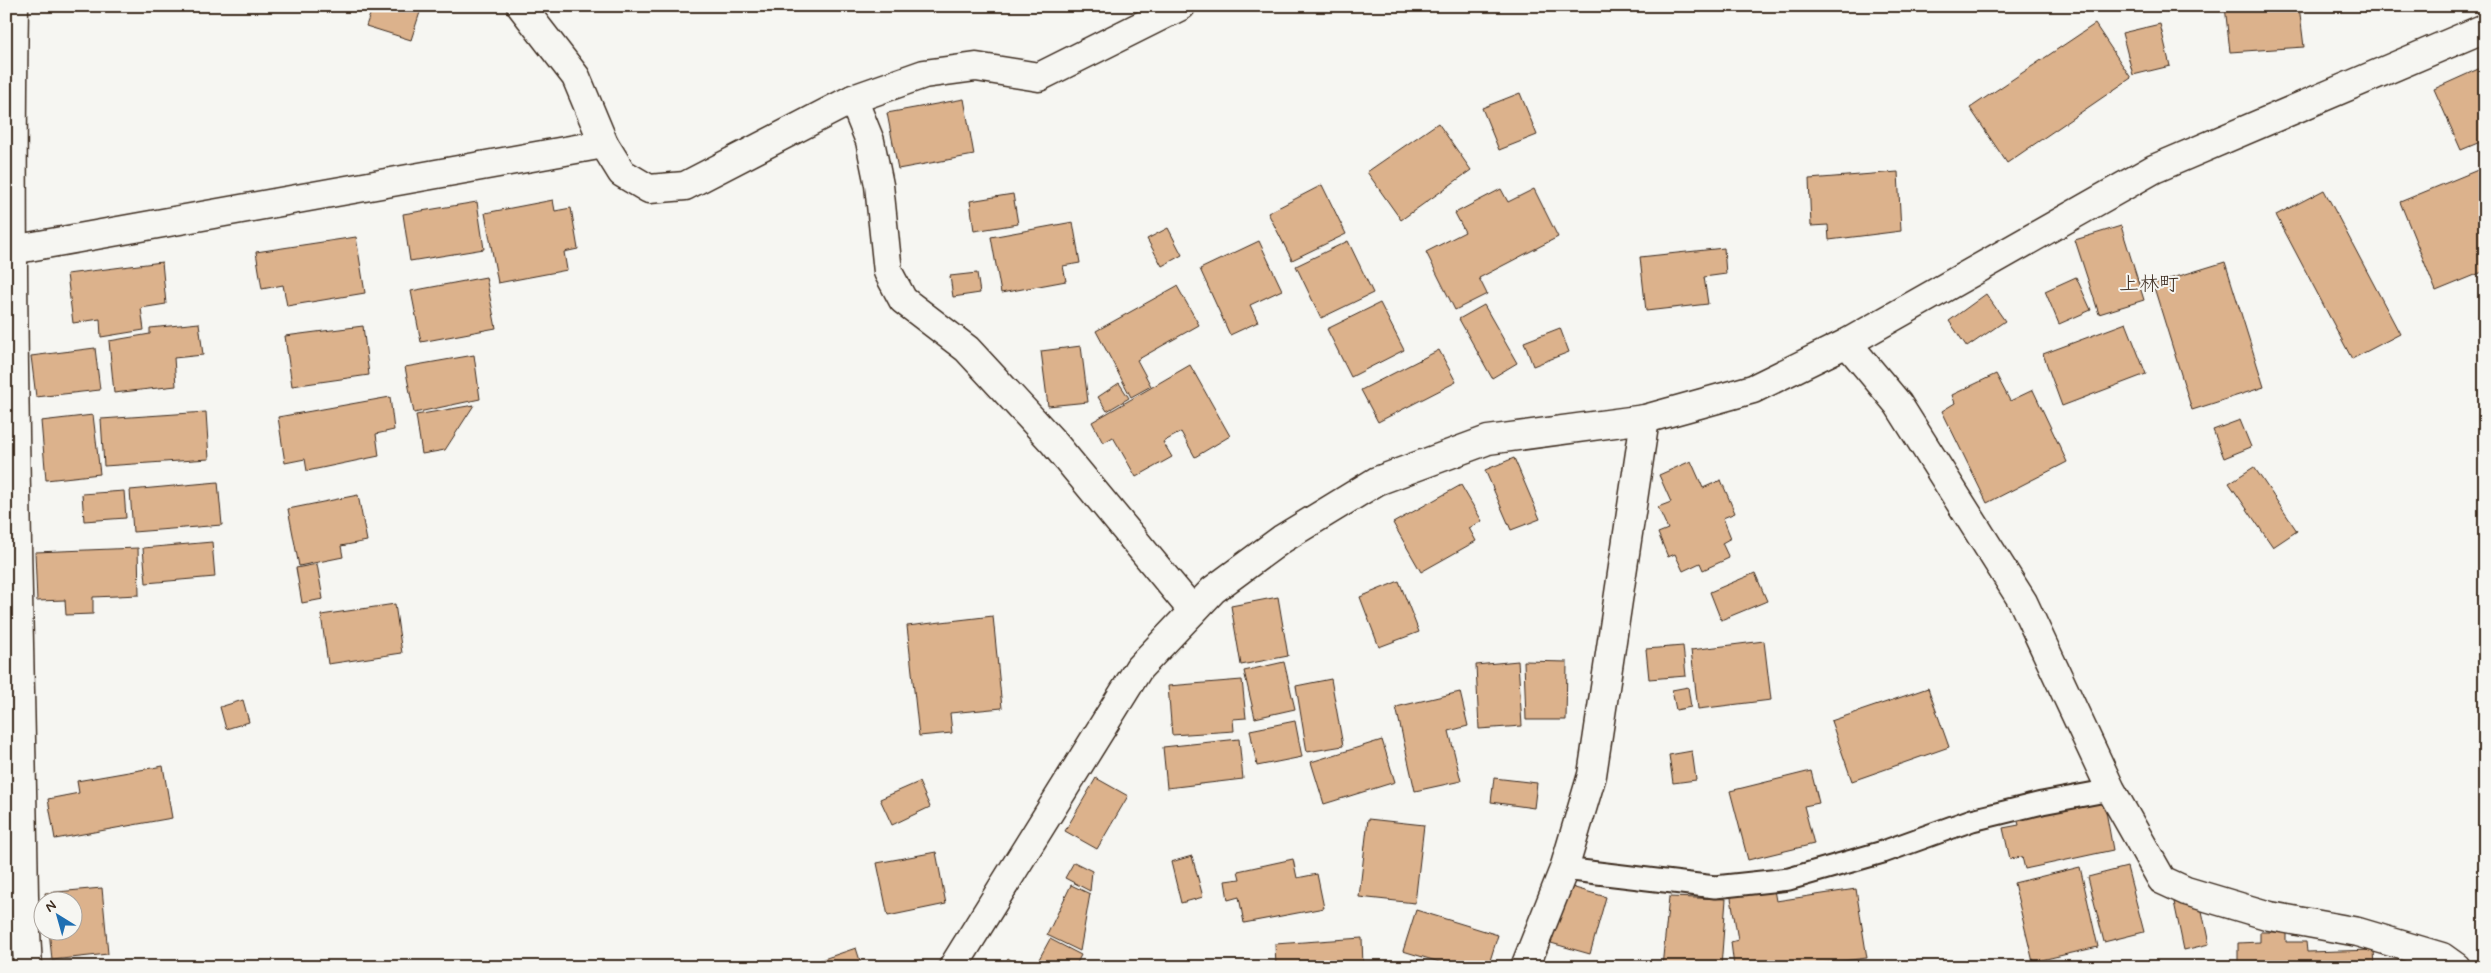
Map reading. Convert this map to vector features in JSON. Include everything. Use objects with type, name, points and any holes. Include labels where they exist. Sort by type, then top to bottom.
[{"type":"street","points":[[14,6],[12,250],[24,887],[28,967]]},
{"type":"street","points":[[521,6],[576,77],[604,144],[622,173],[649,189],[686,186],[854,99],[924,74],[976,67],[1039,77],[1181,6]]},
{"type":"street","points":[[953,967],[1139,668],[1213,590],[1282,539],[1377,481],[1488,440],[1645,418],[1753,389],[1847,343],[2154,170],[2485,28]]},
{"type":"street","points":[[854,99],[870,141],[876,168],[888,272],[904,300],[974,356],[1054,444],[1193,611]]},
{"type":"street","points":[[12,250],[604,144]]},
{"type":"street","points":[[1847,343],[1898,404],[2023,602],[2111,790],[2162,880],[2186,891],[2270,916],[2358,932],[2442,957],[2456,967]]},
{"type":"street","points":[[1525,967],[1564,869],[1592,775],[1645,418]]},
{"type":"lane","points":[[1564,869],[1715,887],[1789,879],[1883,852],[1972,820],[2042,802],[2111,790]]},
{"type":"building","points":[[373,6],[422,6],[411,40],[366,26]]},
{"type":"building","points":[[2225,6],[2299,6],[2304,47],[2230,52]]},
{"type":"building","points":[[2095,24],[2131,78],[2007,163],[1970,108]]},
{"type":"building","points":[[2160,24],[2170,66],[2133,75],[2122,33]]},
{"type":"building","points":[[2485,66],[2485,140],[2461,150],[2434,89]]},
{"type":"building","points":[[1520,93],[1537,135],[1499,150],[1482,108]]},
{"type":"building","points":[[964,99],[974,155],[898,169],[887,113]]},
{"type":"building","points":[[1438,123],[1471,170],[1401,220],[1367,172]]},
{"type":"building","points":[[2485,167],[2485,271],[2436,291],[2400,202]]},
{"type":"building","points":[[1898,172],[1901,231],[1829,240],[1828,225],[1811,226],[1809,179]]},
{"type":"building","points":[[1322,185],[1346,234],[1292,260],[1268,213]]},
{"type":"building","points":[[1501,189],[1508,202],[1534,189],[1558,237],[1479,278],[1487,294],[1455,310],[1426,252],[1465,232],[1455,213]]},
{"type":"building","points":[[2324,190],[2400,334],[2352,359],[2276,215]]},
{"type":"building","points":[[1013,194],[1018,224],[974,231],[970,201]]},
{"type":"building","points":[[553,200],[555,211],[571,208],[578,249],[564,252],[567,270],[498,283],[485,213]]},
{"type":"building","points":[[477,202],[484,249],[410,261],[403,214]]},
{"type":"building","points":[[1073,222],[1080,263],[1063,266],[1066,281],[1001,293],[991,237]]},
{"type":"building","points":[[2121,226],[2144,300],[2099,314],[2075,240]]},
{"type":"building","points":[[1168,228],[1182,255],[1162,266],[1147,239]]},
{"type":"building","points":[[356,237],[365,293],[287,306],[283,285],[262,289],[256,252]]},
{"type":"building","points":[[1259,241],[1282,290],[1250,305],[1258,322],[1230,335],[1200,269]]},
{"type":"building","points":[[1348,241],[1373,293],[1321,318],[1296,266]]},
{"type":"building","points":[[1724,248],[1726,274],[1704,277],[1708,304],[1646,311],[1640,257]]},
{"type":"building","points":[[162,262],[166,304],[141,308],[144,330],[101,337],[100,319],[73,323],[67,274]]},
{"type":"building","points":[[2225,262],[2264,387],[2192,410],[2153,284]]},
{"type":"building","points":[[977,273],[980,293],[953,297],[950,276]]},
{"type":"building","points":[[486,277],[496,328],[421,342],[411,291]]},
{"type":"building","points":[[2076,277],[2091,310],[2059,324],[2045,291]]},
{"type":"building","points":[[1177,286],[1199,325],[1137,360],[1151,386],[1131,397],[1096,331]]},
{"type":"building","points":[[1986,294],[2005,321],[1967,347],[1949,321]]},
{"type":"building","points":[[1380,303],[1404,350],[1351,377],[1327,329]]},
{"type":"building","points":[[1484,305],[1517,363],[1492,378],[1459,319]]},
{"type":"building","points":[[199,323],[203,355],[174,358],[176,386],[114,393],[109,341],[150,334],[150,328]]},
{"type":"building","points":[[2126,323],[2146,374],[2062,406],[2043,354]]},
{"type":"building","points":[[363,326],[369,375],[292,386],[285,336]]},
{"type":"building","points":[[1560,328],[1569,352],[1533,366],[1524,342]]},
{"type":"building","points":[[1081,346],[1088,402],[1048,406],[1041,351]]},
{"type":"building","points":[[95,348],[100,390],[36,397],[31,356]]},
{"type":"building","points":[[1439,350],[1456,382],[1378,422],[1361,390]]},
{"type":"building","points":[[474,355],[480,399],[414,413],[405,367]]},
{"type":"building","points":[[1190,365],[1230,436],[1195,457],[1181,432],[1163,442],[1172,457],[1136,477],[1113,437],[1103,443],[1092,422]]},
{"type":"building","points":[[1996,374],[2010,401],[2033,390],[2067,462],[1987,503],[1942,411],[1955,403],[1952,395]]},
{"type":"building","points":[[1119,383],[1129,398],[1107,411],[1098,397]]},
{"type":"building","points":[[390,397],[394,430],[376,434],[379,456],[307,471],[305,459],[285,463],[278,417]]},
{"type":"building","points":[[474,405],[445,450],[422,454],[416,415]]},
{"type":"building","points":[[206,412],[209,459],[104,466],[101,419]]},
{"type":"building","points":[[93,415],[100,474],[46,480],[41,421]]},
{"type":"building","points":[[2240,420],[2251,447],[2224,458],[2213,430]]},
{"type":"building","points":[[1514,458],[1540,519],[1511,530],[1485,470]]},
{"type":"building","points":[[1691,461],[1703,488],[1721,480],[1735,513],[1723,518],[1731,538],[1722,543],[1729,558],[1703,570],[1700,563],[1683,571],[1675,554],[1668,557],[1658,533],[1668,529],[1658,507],[1671,502],[1659,475]]},
{"type":"building","points":[[2254,467],[2297,531],[2273,547],[2229,483]]},
{"type":"building","points":[[218,482],[222,525],[133,532],[130,490]]},
{"type":"building","points":[[1461,485],[1482,521],[1469,528],[1476,541],[1421,572],[1393,523]]},
{"type":"building","points":[[124,491],[126,518],[84,521],[82,494]]},
{"type":"building","points":[[358,495],[367,541],[341,546],[343,557],[299,566],[288,509]]},
{"type":"building","points":[[212,542],[215,577],[146,583],[143,548]]},
{"type":"building","points":[[138,548],[139,595],[93,597],[93,614],[66,615],[65,600],[37,601],[35,552]]},
{"type":"building","points":[[317,564],[323,599],[302,603],[296,568]]},
{"type":"building","points":[[1755,573],[1767,601],[1721,620],[1710,592]]},
{"type":"building","points":[[1399,581],[1419,632],[1379,647],[1360,597]]},
{"type":"building","points":[[1278,597],[1288,656],[1241,665],[1231,606]]},
{"type":"building","points":[[395,604],[402,653],[328,664],[321,615]]},
{"type":"building","points":[[993,616],[1002,708],[950,713],[952,733],[919,736],[907,626]]},
{"type":"building","points":[[1764,641],[1771,700],[1698,709],[1691,650]]},
{"type":"building","points":[[1683,646],[1686,676],[1649,679],[1646,649]]},
{"type":"building","points":[[1518,661],[1522,726],[1479,729],[1476,665]]},
{"type":"building","points":[[1524,661],[1567,662],[1566,720],[1526,720]]},
{"type":"building","points":[[1284,662],[1295,709],[1255,718],[1244,671]]},
{"type":"building","points":[[1331,679],[1343,746],[1307,752],[1296,686]]},
{"type":"building","points":[[1242,680],[1246,718],[1233,719],[1234,731],[1172,735],[1168,686]]},
{"type":"building","points":[[1688,687],[1691,707],[1676,710],[1672,690]]},
{"type":"building","points":[[1928,688],[1949,747],[1852,781],[1831,721]]},
{"type":"building","points":[[1460,692],[1468,726],[1449,731],[1461,781],[1415,791],[1396,707]]},
{"type":"building","points":[[243,700],[249,722],[226,729],[220,707]]},
{"type":"building","points":[[1295,721],[1302,757],[1257,766],[1250,730]]},
{"type":"building","points":[[1239,739],[1243,779],[1167,788],[1163,747]]},
{"type":"building","points":[[1382,740],[1395,782],[1324,804],[1311,762]]},
{"type":"building","points":[[1692,751],[1696,780],[1673,783],[1669,755]]},
{"type":"building","points":[[163,766],[172,818],[55,839],[48,799],[79,793],[77,781]]},
{"type":"building","points":[[1811,771],[1819,803],[1804,806],[1814,844],[1748,860],[1730,791]]},
{"type":"building","points":[[1096,778],[1128,796],[1097,849],[1065,831]]},
{"type":"building","points":[[1494,778],[1537,783],[1534,808],[1491,802]]},
{"type":"building","points":[[919,782],[930,807],[892,825],[880,799]]},
{"type":"building","points":[[2104,800],[2113,850],[2025,869],[2022,857],[2010,859],[2003,828],[2019,825],[2017,818]]},
{"type":"building","points":[[1368,819],[1424,825],[1415,903],[1359,897]]},
{"type":"building","points":[[936,852],[946,904],[888,916],[877,863]]},
{"type":"building","points":[[1192,856],[1203,897],[1181,903],[1171,862]]},
{"type":"building","points":[[1293,859],[1297,878],[1317,874],[1324,908],[1244,923],[1239,897],[1228,900],[1225,881],[1240,879],[1238,871]]},
{"type":"building","points":[[1074,862],[1092,871],[1090,891],[1065,878]]},
{"type":"building","points":[[2080,867],[2098,947],[2033,962],[2014,883]]},
{"type":"building","points":[[2127,867],[2144,932],[2104,942],[2088,877]]},
{"type":"building","points":[[1773,884],[1776,901],[1856,889],[1867,958],[1794,967],[1734,967],[1731,942],[1738,940],[1730,892]]},
{"type":"building","points":[[1071,885],[1090,894],[1080,951],[1047,935]]},
{"type":"building","points":[[1568,886],[1606,897],[1590,954],[1551,943]]},
{"type":"building","points":[[102,888],[108,954],[52,960],[50,940],[82,940],[82,890],[79,890]]},
{"type":"building","points":[[1669,897],[1726,899],[1721,967],[1662,967]]},
{"type":"building","points":[[2199,897],[2209,944],[2184,950],[2174,902]]},
{"type":"building","points":[[1416,910],[1498,935],[1488,967],[1456,967],[1403,951]]},
{"type":"building","points":[[2260,932],[2286,932],[2286,942],[2306,942],[2307,952],[2374,950],[2375,967],[2238,967],[2238,943],[2260,942]]},
{"type":"building","points":[[1362,938],[1363,967],[1276,967],[1275,944]]},
{"type":"building","points":[[1050,939],[1081,955],[1075,967],[1050,967],[1038,961]]},
{"type":"building","points":[[856,948],[862,967],[800,967]]},
{"type":"building","points":[[1008,958],[1021,967],[1002,967]]},
{"type":"district","name":"上林町","points":[[2149,283]]}]
